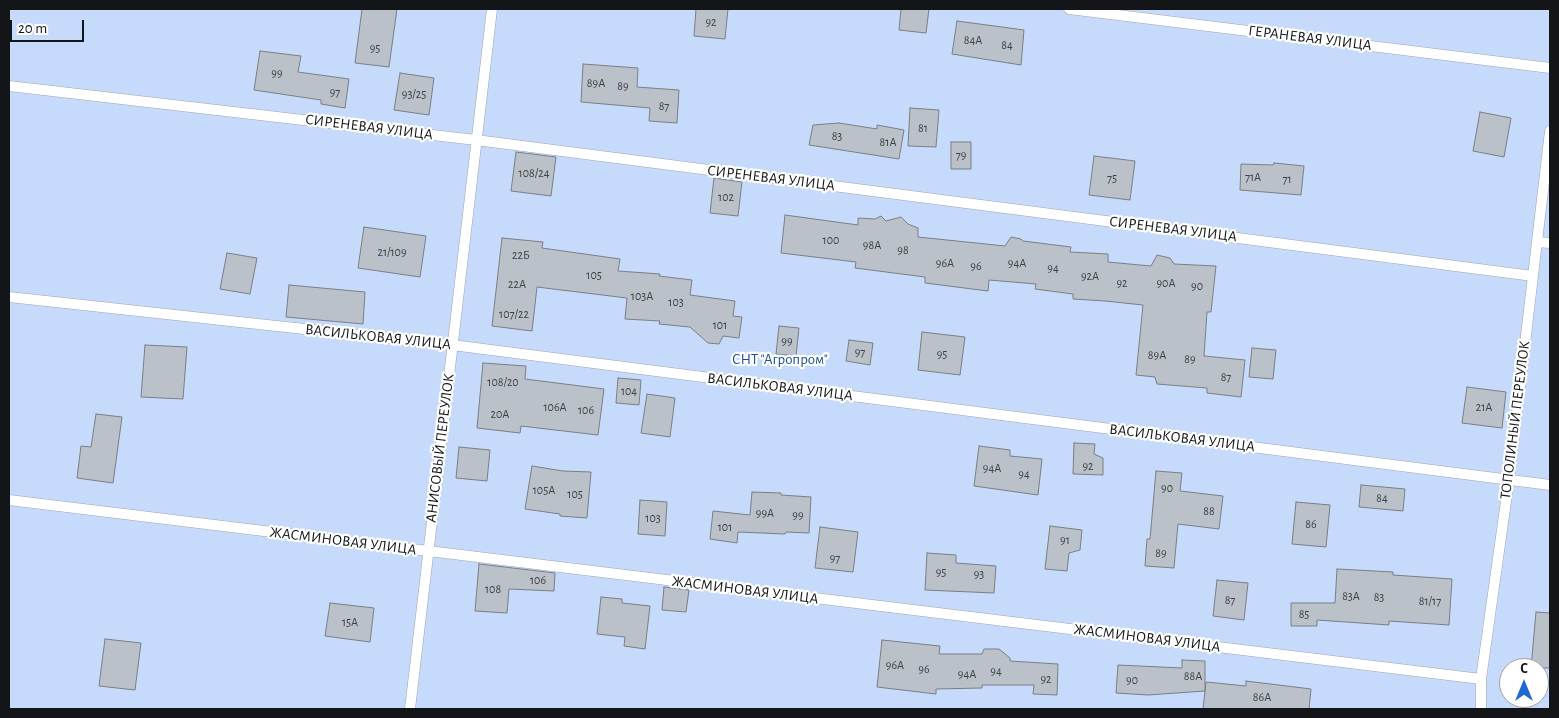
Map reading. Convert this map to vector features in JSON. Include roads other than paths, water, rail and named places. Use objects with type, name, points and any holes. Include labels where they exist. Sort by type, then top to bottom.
[{"type":"lane","name":"АНИСОВЫЙ ПЕРЕУЛОК","points":[[410,709],[492,9]]},
{"type":"lane","name":"ГЕРАНЕВАЯ УЛИЦА","points":[[1069,9],[1550,68]]},
{"type":"lane","name":"СИРЕНЕВАЯ УЛИЦА","points":[[9,86],[476,140],[1533,276]]},
{"type":"lane","name":"ТОПОЛИНЫЙ ПЕРЕУЛОК","points":[[1481,709],[1481,679],[1508,480],[1550,131]]},
{"type":"lane","points":[[1537,242],[1550,243]]},
{"type":"lane","name":"ВАСИЛЬКОВАЯ УЛИЦА","points":[[9,297],[452,345],[1550,485]]},
{"type":"lane","name":"ЖАСМИНОВАЯ УЛИЦА","points":[[9,500],[1481,679]]},
{"type":"park label","name":"СНТ \"Агропром\"","points":[[780,359]]}]
